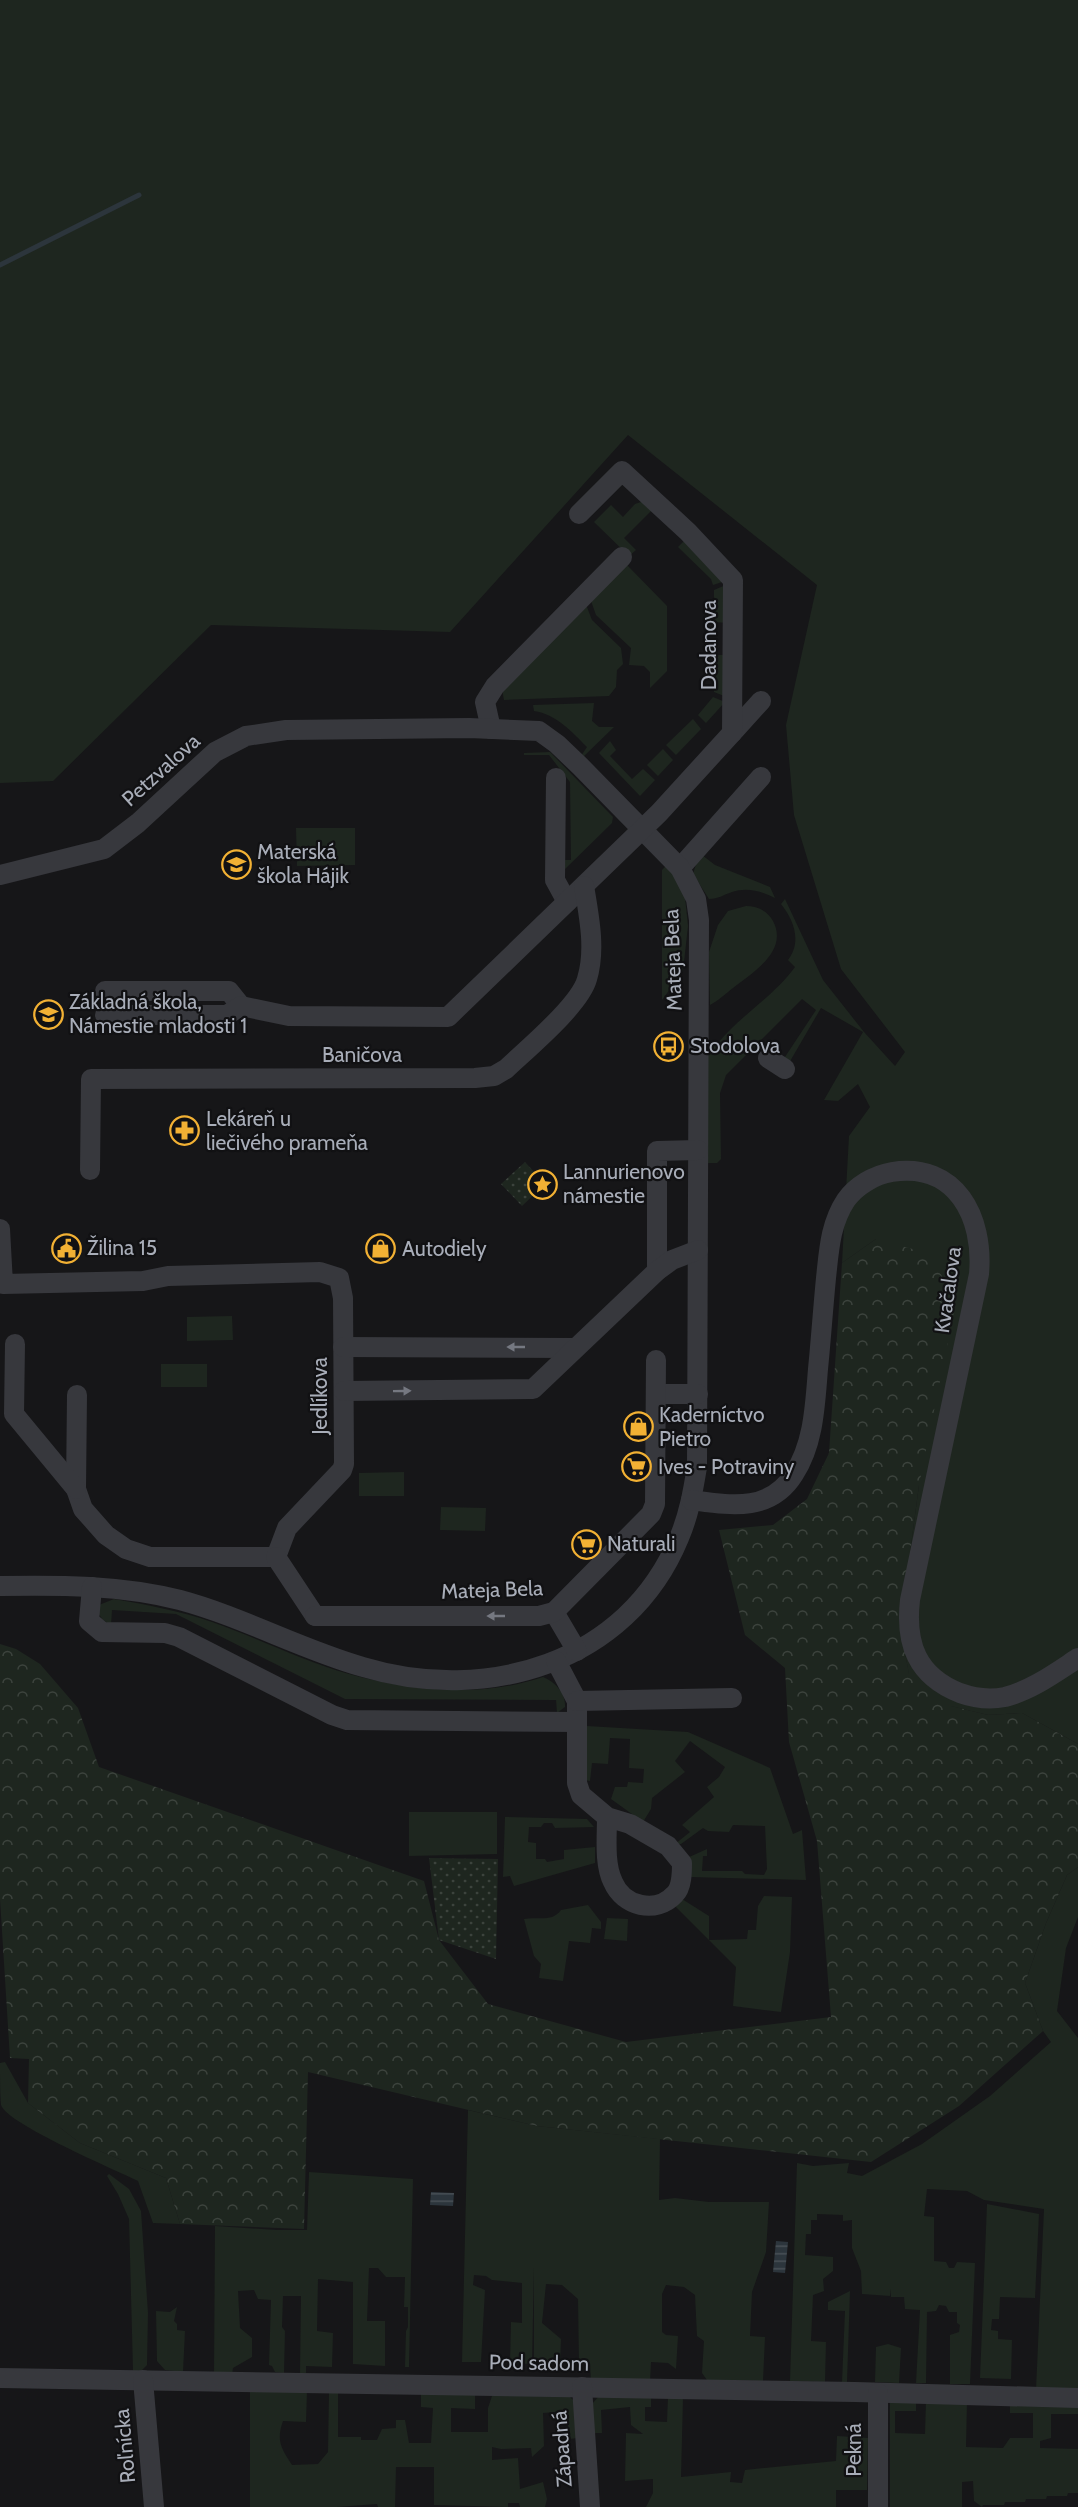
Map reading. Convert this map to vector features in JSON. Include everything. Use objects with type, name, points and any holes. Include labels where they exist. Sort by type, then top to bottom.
[{"type":"street","name":"Dadanova","points":[[579,514],[622,471],[688,532],[734,580],[732,733]]},
{"type":"street","points":[[491,729],[485,702],[495,686],[622,557]]},
{"type":"street","points":[[642,829],[761,701]]},
{"type":"street","name":"Mateja Bela","points":[[0,1586],[92,1587],[183,1601],[305,1648],[365,1668],[403,1676],[461,1681],[518,1674],[577,1651],[614,1625],[652,1584],[679,1538],[691,1500],[697,1467],[699,920],[696,899],[680,868],[557,744],[538,730],[469,728]]},
{"type":"street","name":"Petzvalova","points":[[0,875],[104,849],[138,823],[215,752],[246,736],[286,730],[469,728]]},
{"type":"street","points":[[680,868],[761,777]]},
{"type":"street","points":[[556,778],[555,880],[567,902]]},
{"type":"street","name":"Baničova","points":[[105,991],[229,991],[241,1006],[289,1016],[448,1017],[642,829]]},
{"type":"street","name":"Baničova","points":[[90,1170],[91,1079],[475,1078],[494,1076],[506,1069],[578,997],[587,981],[591,962],[590,922],[584,886]]},
{"type":"street","name":"Baničova","points":[[105,1015],[227,1015],[241,1006]]},
{"type":"street","points":[[768,1058],[785,1069]]},
{"type":"street","points":[[657,1271],[657,1151],[698,1150]]},
{"type":"street","name":"Kvačalova","points":[[691,1500],[736,1506],[755,1503],[770,1497],[784,1487],[794,1474],[808,1446],[814,1412],[829,1246],[839,1211],[858,1188],[871,1179],[900,1171],[931,1174],[953,1187],[962,1197],[975,1223],[981,1254],[979,1274],[910,1600],[908,1617],[912,1646],[918,1660],[937,1681],[963,1694],[983,1698],[1004,1697],[1019,1693],[1038,1684],[1078,1658]]},
{"type":"street","name":"Jedlíkova","points":[[0,1229],[3,1284],[143,1281],[168,1276],[320,1272],[339,1278],[343,1298],[344,1464],[342,1470],[287,1528],[276,1557]]},
{"type":"street","points":[[344,1391],[533,1389],[657,1271],[672,1260],[698,1250]]},
{"type":"street","points":[[15,1344],[14,1414],[76,1489]]},
{"type":"street","points":[[344,1347],[575,1348]]},
{"type":"street","name":"Mateja Bela","points":[[315,1616],[539,1616],[554,1612],[651,1514],[657,1495],[656,1360]]},
{"type":"street","points":[[656,1394],[698,1394]]},
{"type":"street","points":[[77,1395],[76,1489],[83,1509],[93,1523],[106,1535],[135,1553],[150,1557],[276,1557],[315,1616],[305,1648]]},
{"type":"street","points":[[92,1587],[89,1621],[102,1632],[165,1633],[179,1637],[332,1715],[347,1720],[576,1722]]},
{"type":"street","points":[[554,1612],[577,1651]]},
{"type":"street","points":[[556,1661],[577,1701],[577,1783],[581,1795],[607,1817],[630,1824],[668,1846],[682,1863],[681,1877],[675,1894],[659,1904],[643,1907],[621,1896],[612,1881],[608,1863],[607,1817]]},
{"type":"street","points":[[577,1701],[732,1698]]},
{"type":"street","name":"Pod sadom","points":[[0,2378],[878,2392],[1078,2398]]},
{"type":"street","name":"Roľnícka","points":[[143,2380],[154,2507]]},
{"type":"street","name":"Západná","points":[[582,2387],[590,2507]]},
{"type":"street","name":"Pekná","points":[[878,2392],[878,2507]]},
{"type":"green space","points":[[0,0],[1078,0],[1078,1744],[1022,1713],[988,1715],[950,1706],[909,1675],[900,1627],[919,1485],[876,1239],[842,1263],[849,1136],[870,1107],[858,1084],[838,1101],[824,1100],[863,1032],[821,1008],[789,1063],[783,1060],[816,1010],[802,999],[726,1075],[720,1093],[721,1159],[717,1163],[708,1163],[708,1043],[718,1043],[777,988],[795,967],[788,960],[795,946],[795,931],[790,917],[781,904],[785,899],[823,980],[864,1032],[895,1066],[905,1052],[841,969],[794,815],[786,725],[817,585],[628,435],[450,632],[211,625],[53,781],[0,783]]},
{"type":"green space","points":[[647,500],[655,507],[624,538],[636,550],[629,556],[594,522],[611,505],[623,517],[635,504]]},
{"type":"green space","points":[[687,538],[728,580],[713,585],[711,579],[678,547]]},
{"type":"green space","points":[[626,564],[667,606],[667,671],[650,688],[650,672],[644,666],[629,665],[631,648],[596,615],[591,601]]},
{"type":"green space","points":[[728,584],[729,623],[714,622],[714,590]]},
{"type":"green space","points":[[585,602],[592,620],[621,648],[623,664],[617,670],[616,687],[609,696],[504,700],[502,689]]},
{"type":"green space","points":[[714,655],[730,655],[729,698],[714,692]]},
{"type":"green space","points":[[713,697],[725,702],[706,723],[698,715]]},
{"type":"green space","points":[[594,703],[592,721],[599,727],[614,727],[583,757],[581,756],[587,747],[556,720],[534,711],[533,705]]},
{"type":"green space","points":[[693,719],[701,729],[676,755],[666,745]]},
{"type":"green space","points":[[610,741],[616,750],[610,756],[632,779],[643,769],[655,780],[640,796],[599,753]]},
{"type":"green space","points":[[663,749],[673,760],[658,776],[647,765]]},
{"type":"green space","points":[[550,752],[613,817],[612,823],[564,870],[562,860],[571,860],[570,782],[549,755],[524,755],[524,753]]},
{"type":"green space","points":[[296,828],[355,828],[355,865],[297,866]]},
{"type":"green space","points":[[702,855],[715,865],[770,887],[775,898],[759,892],[743,890],[709,899],[693,874]]},
{"type":"green space","points":[[667,865],[674,873],[685,897],[688,926],[683,971],[662,1000],[662,870]]},
{"type":"green space","points":[[746,906],[762,910],[771,917],[777,932],[776,942],[766,960],[758,968],[710,1005],[709,952],[718,925],[728,911]]},
{"type":"green space","points":[[525,1162],[545,1184],[522,1206],[501,1184]]},
{"type":"green space","points":[[876,1239],[916,1250],[939,1272],[957,1297],[919,1485],[900,1627],[909,1674],[951,1706],[988,1715],[1022,1713],[1078,1744],[1078,1867],[1067,1875],[1046,1923],[1025,1983],[1043,2031],[959,2106],[871,2162],[537,2126],[308,2072],[304,2229],[180,2224],[166,2178],[80,2143],[28,2103],[29,2059],[10,2058],[0,1899],[0,1644],[16,1649],[40,1664],[78,1708],[99,1767],[424,1881],[439,1940],[488,2004],[626,2042],[831,2017],[817,1841],[789,1742],[785,1668],[745,1635],[719,1530],[773,1525],[807,1499],[829,1453],[842,1263]]},
{"type":"green space","points":[[232,1316],[233,1340],[187,1341],[187,1317]]},
{"type":"green space","points":[[161,1364],[207,1364],[207,1387],[161,1387]]},
{"type":"green space","points":[[404,1472],[404,1496],[359,1496],[359,1473]]},
{"type":"green space","points":[[441,1507],[486,1508],[485,1531],[440,1530]]},
{"type":"green space","points":[[114,1599],[200,1618],[332,1669],[397,1685],[471,1690],[519,1684],[543,1677],[559,1689],[564,1697],[565,1707],[557,1713],[556,1700],[345,1699],[176,1614],[112,1610],[111,1625],[98,1613],[99,1605]]},
{"type":"green space","points":[[587,1726],[688,1732],[770,1768],[793,1834],[802,1830],[806,1880],[690,1877],[687,1858],[707,1849],[707,1856],[703,1856],[702,1871],[742,1871],[745,1874],[764,1875],[767,1869],[765,1826],[733,1825],[729,1832],[708,1831],[703,1828],[681,1844],[675,1844],[690,1832],[682,1825],[714,1797],[707,1787],[719,1777],[725,1767],[690,1741],[675,1761],[685,1772],[652,1798],[651,1809],[643,1822],[611,1799],[615,1787],[627,1787],[628,1782],[643,1783],[644,1769],[629,1768],[630,1739],[610,1738],[608,1764],[592,1763],[590,1781],[585,1780]]},
{"type":"green space","points":[[409,1812],[497,1812],[497,1854],[409,1856]]},
{"type":"green space","points":[[505,1817],[587,1819],[594,1827],[555,1828],[552,1823],[544,1823],[541,1827],[529,1827],[528,1842],[536,1843],[536,1859],[545,1859],[547,1862],[564,1859],[564,1850],[595,1847],[595,1863],[514,1886],[510,1876],[503,1877]]},
{"type":"green space","points":[[429,1858],[498,1859],[496,1959],[439,1940]]},
{"type":"green space","points":[[1078,1867],[1078,1917],[1066,1948],[1057,2011],[1078,2038],[1078,2391],[1036,2390],[1044,2209],[984,2200],[967,2191],[927,2189],[924,2216],[934,2217],[934,2261],[946,2262],[949,2268],[954,2268],[957,2262],[975,2263],[970,2384],[950,2384],[950,2335],[959,2332],[960,2325],[957,2323],[957,2312],[949,2312],[946,2306],[939,2305],[936,2311],[927,2312],[926,2383],[916,2383],[920,2310],[905,2309],[904,2297],[891,2297],[891,2289],[890,2296],[862,2294],[861,2271],[852,2248],[852,2220],[843,2221],[843,2215],[817,2214],[817,2220],[811,2220],[811,2234],[806,2234],[805,2255],[833,2257],[833,2271],[823,2279],[824,2291],[813,2295],[811,2341],[826,2342],[825,2382],[790,2381],[797,2163],[813,2166],[849,2163],[847,2173],[862,2176],[922,2144],[990,2096],[1051,2042],[1043,2031],[1025,1983],[1046,1923],[1067,1875]]},
{"type":"green space","points":[[764,1896],[792,1897],[790,1952],[781,2012],[733,2006],[736,1967],[709,1940],[747,1939],[748,1930],[756,1930],[758,1906]]},
{"type":"green space","points":[[682,1899],[709,1916],[709,1940],[675,1906]]},
{"type":"green space","points":[[588,1905],[601,1922],[601,1929],[592,1928],[590,1943],[569,1941],[563,1981],[539,1978],[541,1964],[534,1956],[524,1919],[549,1918],[561,1910]]},
{"type":"green space","points":[[607,1918],[628,1919],[627,1941],[604,1939]]},
{"type":"green space","points":[[5,2062],[28,2103],[80,2143],[166,2178],[180,2224],[153,2223],[138,2181],[41,2134],[8,2113],[1,2105],[0,2063]]},
{"type":"green space","points":[[468,2110],[537,2126],[660,2139],[659,2200],[675,2198],[709,2202],[769,2202],[766,2252],[752,2292],[750,2336],[765,2337],[763,2381],[707,2380],[702,2373],[704,2341],[697,2336],[695,2295],[684,2287],[666,2285],[662,2294],[662,2332],[666,2335],[678,2336],[676,2369],[668,2363],[651,2362],[650,2382],[591,2382],[590,2364],[579,2364],[578,2299],[562,2285],[546,2284],[542,2323],[561,2339],[560,2364],[534,2364],[534,2267],[532,2364],[510,2363],[511,2322],[522,2323],[522,2283],[492,2280],[486,2276],[474,2275],[473,2285],[485,2290],[481,2362],[462,2362]]},
{"type":"green space","points":[[309,2172],[413,2179],[409,2367],[405,2367],[408,2307],[404,2307],[405,2277],[386,2277],[378,2268],[369,2268],[367,2321],[385,2321],[385,2366],[353,2364],[353,2282],[318,2279],[317,2331],[333,2333],[332,2367],[306,2366],[306,2373],[300,2373],[301,2296],[283,2296],[284,2373],[275,2372],[269,2365],[271,2300],[258,2299],[254,2290],[238,2291],[240,2328],[252,2338],[252,2357],[233,2368],[232,2375],[214,2374],[215,2226],[307,2230]]},
{"type":"green space","points":[[109,2174],[129,2189],[141,2211],[148,2313],[147,2365],[141,2371],[133,2371],[129,2219],[107,2176]]},
{"type":"green space","points":[[987,2204],[1039,2214],[1035,2298],[1000,2297],[999,2319],[992,2319],[991,2330],[998,2331],[998,2339],[1012,2340],[1011,2379],[980,2378]]},
{"type":"green space","points":[[850,2291],[847,2382],[842,2382],[845,2311],[828,2310],[828,2302]]},
{"type":"green space","points":[[177,2307],[174,2321],[177,2324],[177,2330],[185,2331],[183,2372],[165,2370],[157,2361],[156,2311],[170,2312]]},
{"type":"green space","points":[[888,2344],[901,2348],[899,2383],[875,2382],[876,2347]]},
{"type":"green space","points":[[250,2391],[307,2391],[306,2422],[283,2421],[281,2428],[281,2444],[292,2465],[318,2464],[328,2452],[329,2391],[338,2391],[338,2437],[377,2440],[382,2429],[396,2428],[396,2420],[405,2420],[409,2443],[431,2443],[433,2408],[421,2407],[421,2394],[475,2394],[475,2409],[451,2408],[451,2432],[488,2432],[488,2408],[493,2393],[568,2395],[576,2403],[578,2438],[569,2439],[567,2411],[543,2413],[544,2446],[532,2457],[531,2448],[492,2447],[492,2460],[518,2458],[520,2489],[543,2482],[547,2499],[545,2507],[520,2507],[519,2503],[508,2503],[508,2507],[434,2505],[434,2467],[396,2467],[395,2507],[378,2507],[377,2504],[337,2507],[250,2507]]},
{"type":"green space","points":[[599,2396],[651,2397],[651,2407],[645,2407],[645,2421],[667,2422],[668,2397],[683,2398],[681,2477],[731,2472],[730,2482],[742,2483],[745,2470],[836,2461],[837,2436],[868,2438],[867,2490],[836,2490],[836,2507],[646,2507],[653,2493],[653,2479],[625,2481],[626,2433],[643,2434],[631,2425],[630,2407],[601,2410],[602,2433],[594,2433],[592,2404]]},
{"type":"green space","points":[[890,2400],[916,2401],[916,2411],[895,2411],[895,2433],[925,2434],[926,2401],[967,2401],[966,2447],[1003,2448],[1010,2438],[1033,2438],[1033,2413],[1010,2413],[1010,2402],[1078,2404],[1078,2414],[1051,2414],[1051,2438],[1040,2441],[1040,2448],[1078,2449],[1078,2493],[1068,2493],[1067,2496],[1047,2496],[1046,2499],[1026,2499],[1025,2502],[1005,2502],[1004,2505],[983,2505],[982,2507],[974,2501],[973,2481],[962,2482],[962,2507],[890,2507]]},
{"type":"shaded area","points":[[431,2192],[454,2193],[453,2206],[430,2205]]},
{"type":"shaded area","points":[[776,2241],[788,2242],[785,2273],[773,2272]]},
{"type":"waterway","points":[[0,265],[139,195]]},
{"type":"place","name":"Materská škola Hájik","points":[[236,864]]},
{"type":"place","name":"Základná škola, Námestie mladosti 1","points":[[48,1014]]},
{"type":"place","name":"Stodolova","points":[[669,1046]]},
{"type":"place","name":"Lekáreň u liečivého prameňa","points":[[185,1131]]},
{"type":"place","name":"Lannurienovo námestie","points":[[542,1184]]},
{"type":"place","name":"Žilina 15","points":[[66,1248]]},
{"type":"place","name":"Autodiely","points":[[381,1249]]},
{"type":"place","name":"Kaderníctvo Pietro","points":[[638,1427]]},
{"type":"place","name":"Ives - Potraviny","points":[[637,1467]]},
{"type":"place","name":"Naturali","points":[[586,1544]]}]
